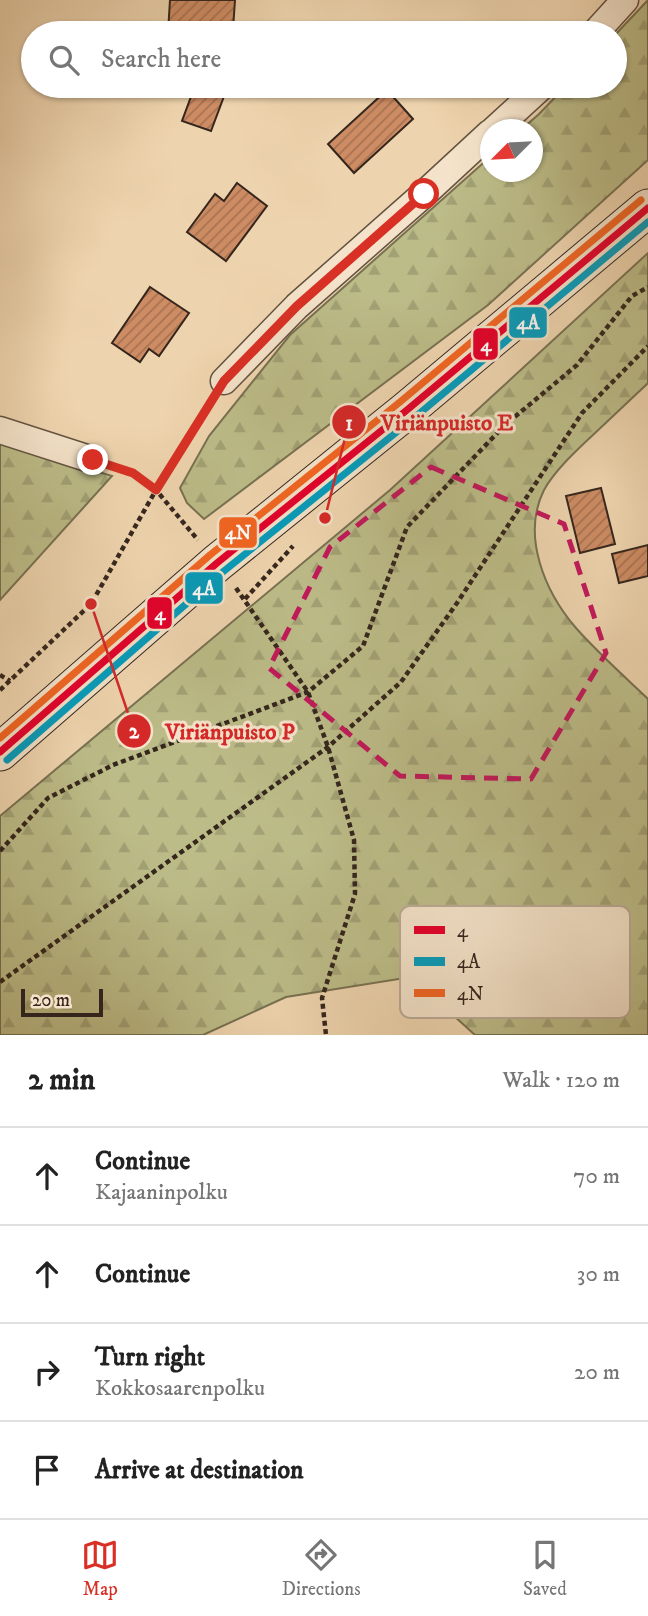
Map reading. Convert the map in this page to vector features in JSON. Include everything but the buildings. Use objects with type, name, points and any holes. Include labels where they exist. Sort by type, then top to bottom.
[{"type":"main road","points":[[0,752],[217,563],[407,410],[648,208]]},
{"type":"street","points":[[606,21],[625,0]]},
{"type":"street","points":[[505,119],[528,98]]},
{"type":"street","points":[[224,381],[297,306],[480,142]]},
{"type":"street","points":[[0,430],[93,460]]},
{"type":"path","points":[[0,850],[48,798],[113,765],[308,692],[363,646],[407,527],[505,425],[577,365],[632,296],[648,287]]},
{"type":"path","points":[[0,982],[328,747],[401,682],[457,603],[582,413],[648,346]]},
{"type":"path","points":[[0,690],[91,604],[156,490],[224,381]]},
{"type":"path","points":[[93,460],[133,473],[156,490],[245,600],[308,692],[328,747],[354,840],[355,894],[322,998],[327,1035]]},
{"type":"path","points":[[245,600],[300,540]]},
{"type":"path","points":[[0,675],[9,681]]},
{"type":"highlighted area","points":[[431,467],[564,524],[606,653],[531,779],[400,776],[269,668],[330,547]]},
{"type":"green space","points":[[648,0],[648,160],[488,305],[204,519],[187,503],[180,488],[209,436],[290,335],[480,166],[480,182],[543,182],[543,119],[533,119],[554,98],[627,98],[627,22]]},
{"type":"green space","points":[[648,253],[648,383],[554,475],[544,490],[535,526],[536,544],[546,581],[565,614],[593,646],[648,699],[648,1035],[475,1035],[456,1018],[630,1018],[630,906],[400,906],[400,979],[286,997],[203,1035],[0,1035],[0,816],[390,490]]},
{"type":"green space","points":[[0,442],[112,476],[0,600]]},
{"type":"transit line","name":"4N","points":[[0,738],[210,555],[400,402],[641,200]]},
{"type":"transit line","name":"4","points":[[0,752],[217,563],[407,410],[648,208]]},
{"type":"transit line","name":"4A","points":[[7,760],[224,571],[414,418],[648,222]]},
{"type":"place","name":"Viriänpuisto E","points":[[325,518]]},
{"type":"place","name":"Viriänpuisto P","points":[[91,604]]},
{"type":"route","points":[[93,460],[133,473],[156,490],[224,381],[297,306],[424,194]]}]
